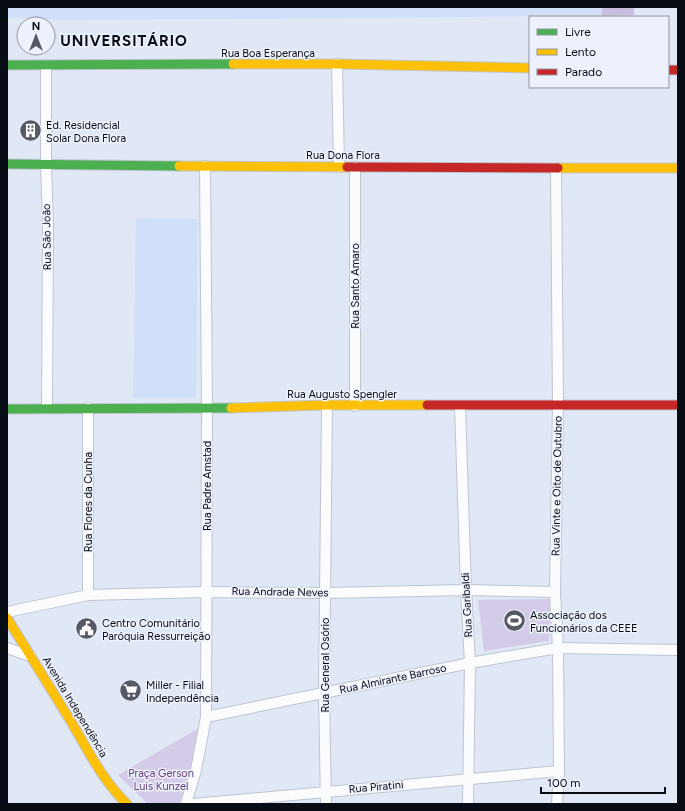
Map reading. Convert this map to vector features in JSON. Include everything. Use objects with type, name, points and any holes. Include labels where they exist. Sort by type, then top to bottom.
[{"type":"street","name":"Rua Boa Esperança","points":[[7,65],[337,64],[529,68]]},
{"type":"street","points":[[337,64],[339,167]]},
{"type":"street","name":"Rua São João","points":[[46,65],[46,164],[48,225],[47,408]]},
{"type":"street","name":"Rua Dona Flora","points":[[7,164],[556,169],[678,168]]},
{"type":"street","name":"Rua Padre Amstad","points":[[186,804],[196,770],[206,717],[207,409],[205,166]]},
{"type":"street","name":"Rua Santo Amaro","points":[[355,167],[355,406]]},
{"type":"street","name":"Rua Vinte e Oito de Outubro","points":[[556,169],[558,404],[556,592],[559,771],[557,804]]},
{"type":"street","name":"Rua Augusto Spengler","points":[[7,409],[207,409],[326,405],[678,405]]},
{"type":"street","name":"Rua General Osório","points":[[326,405],[326,593],[324,693],[326,804]]},
{"type":"street","name":"Rua Garibaldi","points":[[460,406],[470,663],[468,804]]},
{"type":"street","name":"Rua Flores da Cunha","points":[[88,408],[88,594]]},
{"type":"street","name":"Rua Andrade Neves","points":[[7,612],[88,594],[206,592],[326,593],[466,590],[556,592]]},
{"type":"street","name":"Avenida Independência","points":[[7,618],[100,772],[115,793],[127,804]]},
{"type":"street","points":[[7,648],[30,656]]},
{"type":"street","name":"Rua Almirante Barroso","points":[[206,717],[470,663],[558,648],[678,650]]},
{"type":"street","name":"Rua Piratini","points":[[194,804],[559,771]]},
{"type":"shaded area","points":[[7,7],[634,7],[634,15],[274,19],[56,20],[56,16],[16,16],[16,18],[7,18]]},
{"type":"shaded area","points":[[602,7],[634,7],[634,15],[602,16]]},
{"type":"shaded area","points":[[136,218],[198,219],[196,398],[133,398]]},
{"type":"green space","name":"Associação dos Funcionários da CEEE","points":[[550,599],[549,641],[484,651],[478,600]]},
{"type":"green space","name":"Praça Gerson Luis Kunzel","points":[[199,728],[193,765],[179,804],[148,804],[118,775]]},
{"type":"traffic: fast","points":[[7,65],[233,64]]},
{"type":"traffic: fast","points":[[7,164],[179,166]]},
{"type":"traffic: fast","points":[[7,409],[231,408]]},
{"type":"traffic: slow","points":[[233,64],[337,64],[529,68]]},
{"type":"traffic: slow","points":[[179,166],[347,167]]},
{"type":"traffic: slow","points":[[558,168],[678,168]]},
{"type":"traffic: slow","points":[[231,408],[327,405],[427,405]]},
{"type":"traffic: slow","points":[[7,618],[103,775],[127,804]]},
{"type":"traffic: jam","points":[[669,70],[678,70]]},
{"type":"traffic: jam","points":[[347,167],[558,168]]},
{"type":"traffic: jam","points":[[427,405],[678,405]]},
{"type":"place","name":"Ed. Residencial Solar Dona Flora","points":[[30,131]]},
{"type":"place","name":"Associação dos Funcionários da CEEE","points":[[515,621]]},
{"type":"place","name":"Centro Comunitário Paróquia Ressurreição","points":[[86,629]]},
{"type":"place","name":"Miller - Filial Independência","points":[[131,691]]},
{"type":"district","name":"UNIVERSITÁRIO","points":[[124,41]]}]
